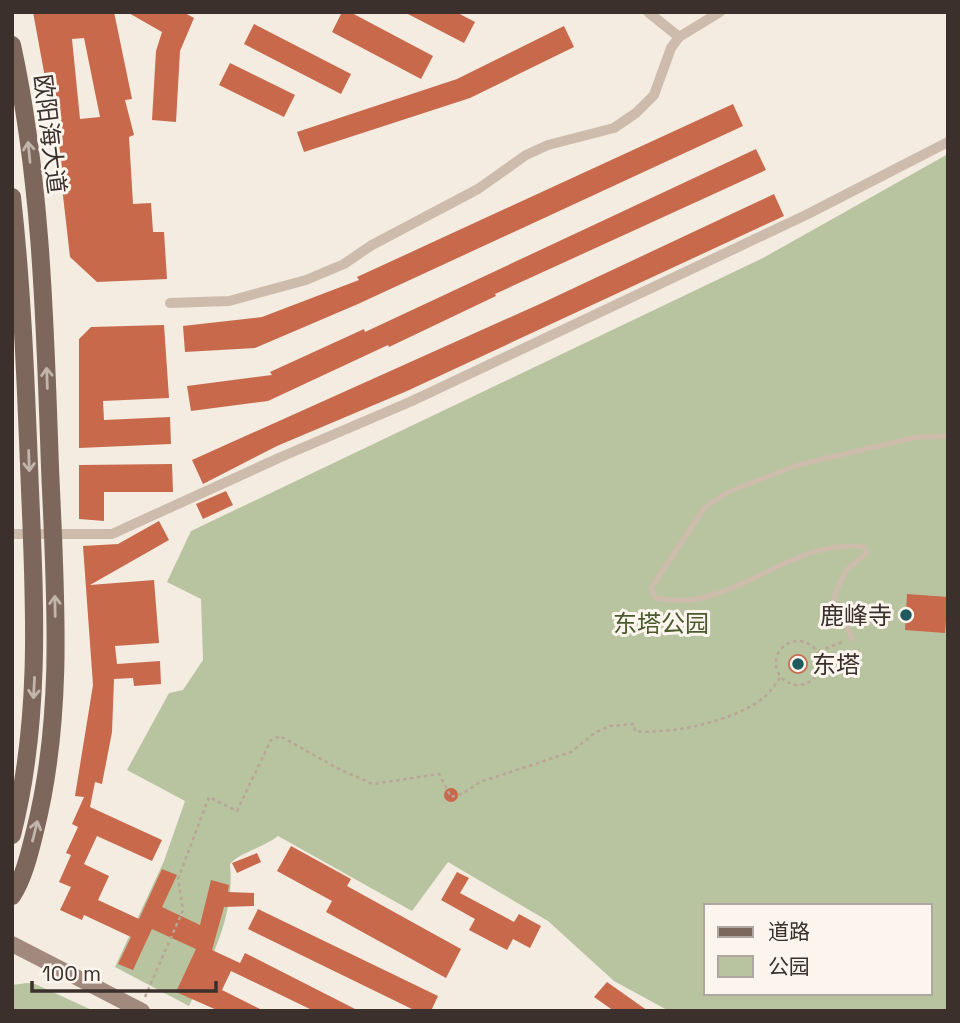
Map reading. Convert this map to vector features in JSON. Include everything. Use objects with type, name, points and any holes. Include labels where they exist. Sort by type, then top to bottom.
[{"type":"main road","name":"欧阳海大道","points":[[12,45],[26,128],[44,309],[57,682],[43,802],[31,847],[12,895]]},
{"type":"main road","name":"欧阳海大道","points":[[12,197],[32,533],[35,682],[24,786],[12,835]]},
{"type":"main road","points":[[12,944],[141,1010]]},
{"type":"street","points":[[648,12],[679,37]]},
{"type":"street","points":[[170,303],[229,300],[306,281],[344,264],[372,245],[478,189],[526,155],[548,145],[614,128],[636,113],[654,95],[671,48],[679,37],[720,12]]},
{"type":"street","points":[[12,534],[112,534],[269,462],[412,401],[884,177],[948,142]]},
{"type":"lane","points":[[852,639],[834,597],[846,570],[867,553],[864,547],[843,544],[816,551],[714,595],[671,602],[655,598],[651,588],[705,507],[727,492],[798,465],[917,437],[948,436]]},
{"type":"path","points":[[818,652],[852,639]]},
{"type":"path","points":[[806,642],[818,652],[820,666],[814,679],[793,685],[781,677],[777,671],[777,656],[785,644],[806,642]]},
{"type":"path","points":[[141,1010],[183,910],[178,879],[209,797],[237,811],[271,740],[280,736],[373,784],[439,774],[451,797],[495,777],[549,761],[571,751],[596,732],[610,726],[634,724],[635,731],[648,732],[715,721],[763,698],[781,677]]},
{"type":"green space","name":"东塔公园","points":[[948,154],[948,1011],[669,1011],[614,981],[548,921],[448,862],[412,911],[278,836],[230,864],[231,883],[225,920],[189,1006],[115,967],[164,861],[185,801],[127,770],[169,693],[183,690],[203,660],[201,599],[167,582],[191,531],[763,258]]},
{"type":"green space","points":[[35,984],[94,1011],[12,1011],[12,985]]},
{"type":"building","points":[[33,12],[114,12],[132,99],[125,100],[134,135],[129,137],[133,204],[151,203],[153,232],[164,232],[167,279],[97,282],[70,257],[57,143]],"holes":[[[84,38],[100,117],[80,119],[72,39]]]},
{"type":"building","points":[[127,12],[183,12],[194,18],[180,51],[176,122],[152,120],[156,51],[162,32]]},
{"type":"building","points":[[342,12],[350,12],[433,56],[421,79],[332,32]]},
{"type":"building","points":[[404,12],[456,12],[475,22],[464,43]]},
{"type":"building","points":[[254,24],[351,74],[341,94],[244,44]]},
{"type":"building","points":[[564,26],[574,47],[470,98],[304,152],[297,132],[457,79]]},
{"type":"building","points":[[230,63],[295,95],[284,117],[219,85]]},
{"type":"building","points":[[733,104],[743,126],[358,304],[255,348],[185,352],[183,326],[262,317],[359,280],[357,277]]},
{"type":"building","points":[[756,149],[766,170],[495,294],[496,296],[389,347],[388,345],[268,401],[191,411],[187,386],[272,375],[270,372],[364,329],[365,332]]},
{"type":"building","points":[[774,194],[784,216],[407,391],[277,446],[203,484],[192,460],[542,303]]},
{"type":"building","points":[[164,325],[169,398],[103,401],[104,420],[170,417],[171,444],[79,448],[79,339],[91,327]]},
{"type":"building","points":[[172,464],[173,492],[104,492],[104,521],[79,519],[79,465]]},
{"type":"building","points":[[226,491],[233,505],[203,519],[196,504]]},
{"type":"building","points":[[159,521],[169,540],[90,585],[154,580],[159,643],[115,646],[117,664],[160,661],[161,684],[134,686],[133,678],[114,679],[112,732],[102,784],[95,782],[90,807],[162,840],[152,861],[97,836],[84,864],[109,876],[98,900],[139,919],[162,869],[177,875],[162,907],[200,925],[211,880],[229,885],[228,892],[254,893],[254,906],[224,907],[212,950],[240,963],[245,953],[359,1011],[314,1011],[231,971],[222,990],[264,1011],[219,1011],[176,992],[196,949],[152,929],[133,970],[118,964],[131,937],[84,915],[82,920],[60,910],[71,887],[59,882],[71,855],[66,853],[78,827],[72,824],[84,797],[75,796],[93,685],[83,546],[118,544]]},
{"type":"building","points":[[907,594],[948,597],[945,633],[905,630]]},
{"type":"building","points":[[794,654],[802,654],[808,664],[802,674],[794,674],[788,668],[788,660]]},
{"type":"building","points":[[448,788],[454,788],[458,795],[454,802],[448,802],[444,798],[444,792]]},
{"type":"building","points":[[291,846],[351,879],[347,886],[461,949],[446,978],[326,912],[332,901],[277,871]]},
{"type":"building","points":[[257,853],[261,862],[237,873],[232,863]]},
{"type":"building","points":[[457,872],[469,878],[460,893],[514,922],[519,914],[541,926],[530,948],[513,939],[507,950],[469,930],[475,919],[441,900]]},
{"type":"building","points":[[258,909],[438,996],[431,1011],[416,1011],[248,929]]},
{"type":"building","points":[[607,982],[648,1011],[614,1011],[594,997]]},
{"type":"place","name":"鹿峰寺","points":[[906,615]]},
{"type":"place","name":"东塔","points":[[798,664]]}]
